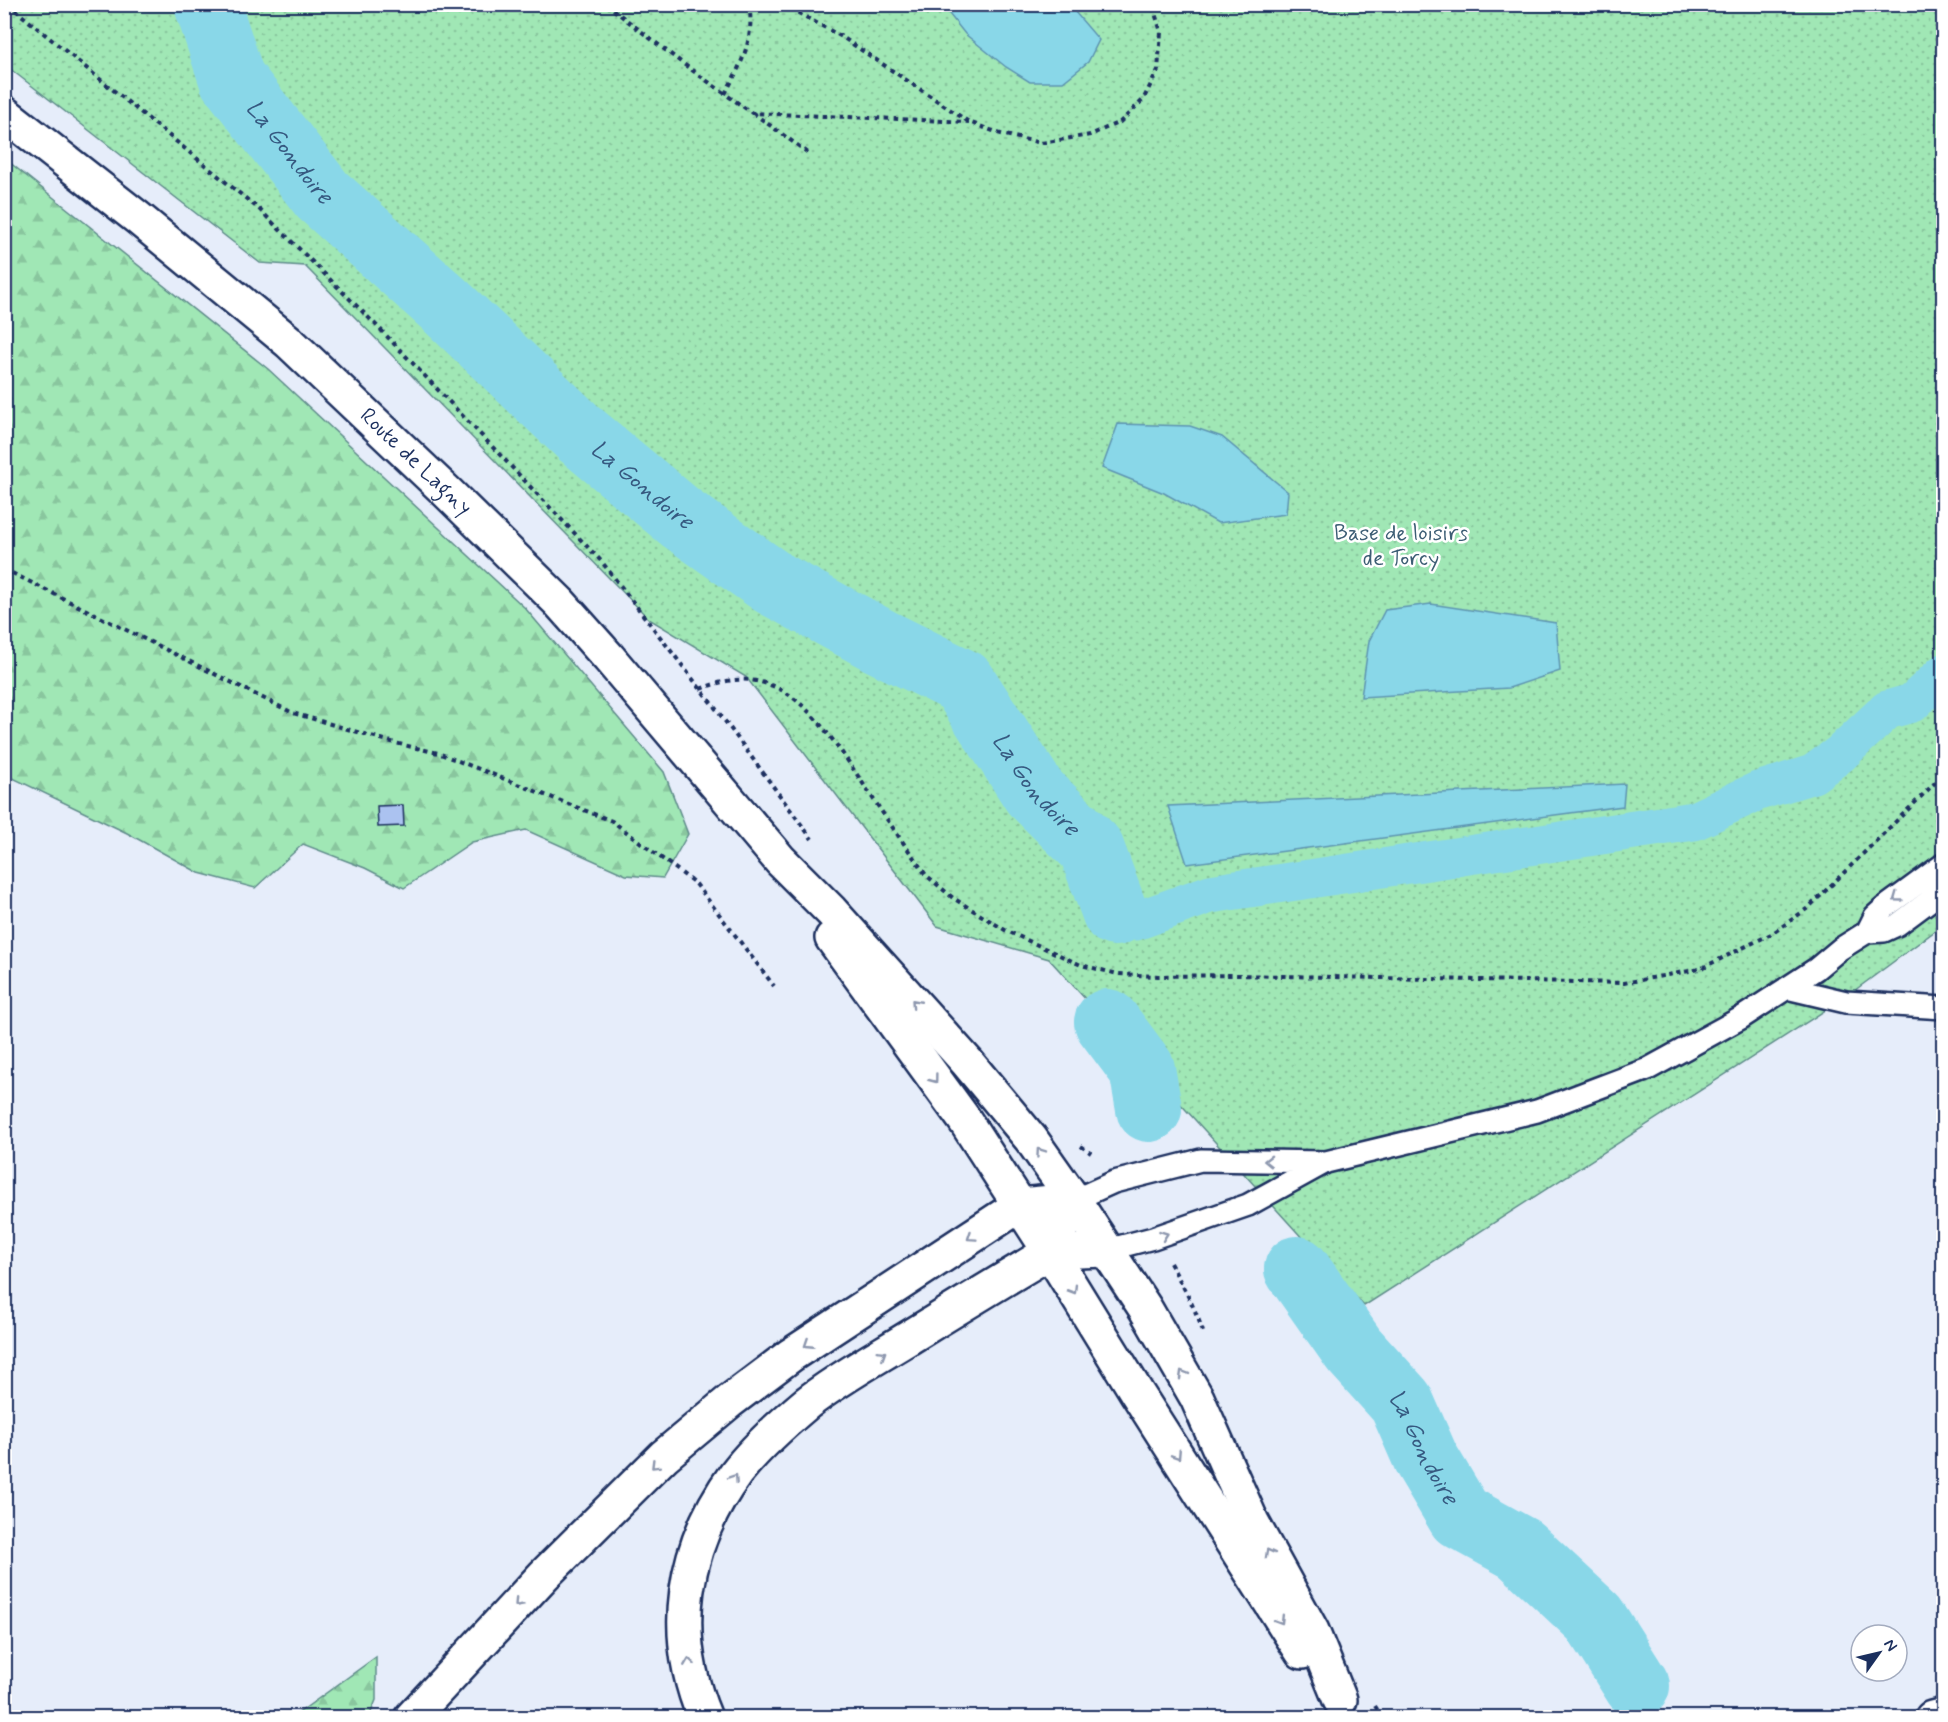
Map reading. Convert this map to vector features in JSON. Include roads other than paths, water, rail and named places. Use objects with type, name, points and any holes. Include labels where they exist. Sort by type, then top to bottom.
[{"type":"main road","name":"Route de Lagny","points":[[4,113],[138,218],[288,342],[447,492],[558,602],[609,658],[780,860]]},
{"type":"main road","points":[[780,860],[831,911],[960,1054],[1031,1139],[1074,1200],[1145,1308],[1197,1398],[1252,1522],[1312,1631],[1346,1709]]},
{"type":"main road","points":[[780,860],[818,918],[964,1119],[1294,1642],[1346,1709]]},
{"type":"main road","points":[[411,1718],[544,1575],[664,1456],[730,1401],[791,1355],[1020,1205],[1074,1200]]},
{"type":"main road","points":[[1050,1252],[1074,1200]]},
{"type":"main road","points":[[705,1718],[695,1694],[688,1664],[684,1607],[692,1560],[706,1524],[737,1473],[776,1431],[809,1402],[1050,1252],[1107,1250]]},
{"type":"main road","points":[[1932,1718],[1944,1715]]},
{"type":"lane","points":[[1867,932],[1875,916],[1884,908],[1944,864]]},
{"type":"lane","points":[[1074,1200],[1114,1182],[1202,1160],[1326,1162],[1537,1111],[1648,1069],[1741,1018],[1816,969],[1840,949],[1867,932],[1884,931],[1897,925],[1944,890]]},
{"type":"lane","points":[[1787,988],[1846,1002],[1944,1008]]},
{"type":"lane","points":[[1107,1250],[1153,1238],[1248,1205],[1326,1162]]},
{"type":"water","points":[[942,5],[1069,5],[1099,40],[1088,62],[1063,82],[1030,82],[1006,67],[965,34]]},
{"type":"water","points":[[1118,424],[1190,426],[1222,437],[1288,492],[1286,514],[1218,523],[1164,493],[1102,468]]},
{"type":"water","points":[[1431,604],[1556,623],[1560,671],[1509,688],[1361,697],[1369,641],[1385,610]]},
{"type":"water","points":[[1625,784],[1623,806],[1187,864],[1168,806]]},
{"type":"waterway","name":"La Gondoire","points":[[207,4],[232,79],[322,195],[447,307],[580,434],[681,518],[773,583],[880,641],[963,682],[1034,792],[1091,848],[1115,913]]},
{"type":"waterway","points":[[1115,913],[1136,921],[1210,894],[1694,821],[1758,791],[1813,774],[1840,754],[1887,710],[1912,703],[1944,673]]},
{"type":"waterway","name":"La Gondoire","points":[[1107,1022],[1142,1069],[1149,1109]]},
{"type":"waterway","name":"La Gondoire","points":[[1297,1269],[1354,1350],[1401,1402],[1426,1459],[1460,1516],[1520,1549],[1594,1618],[1637,1686]]},
{"type":"park label","name":"Base de loisirs de Torcy","points":[[1401,546]]}]
